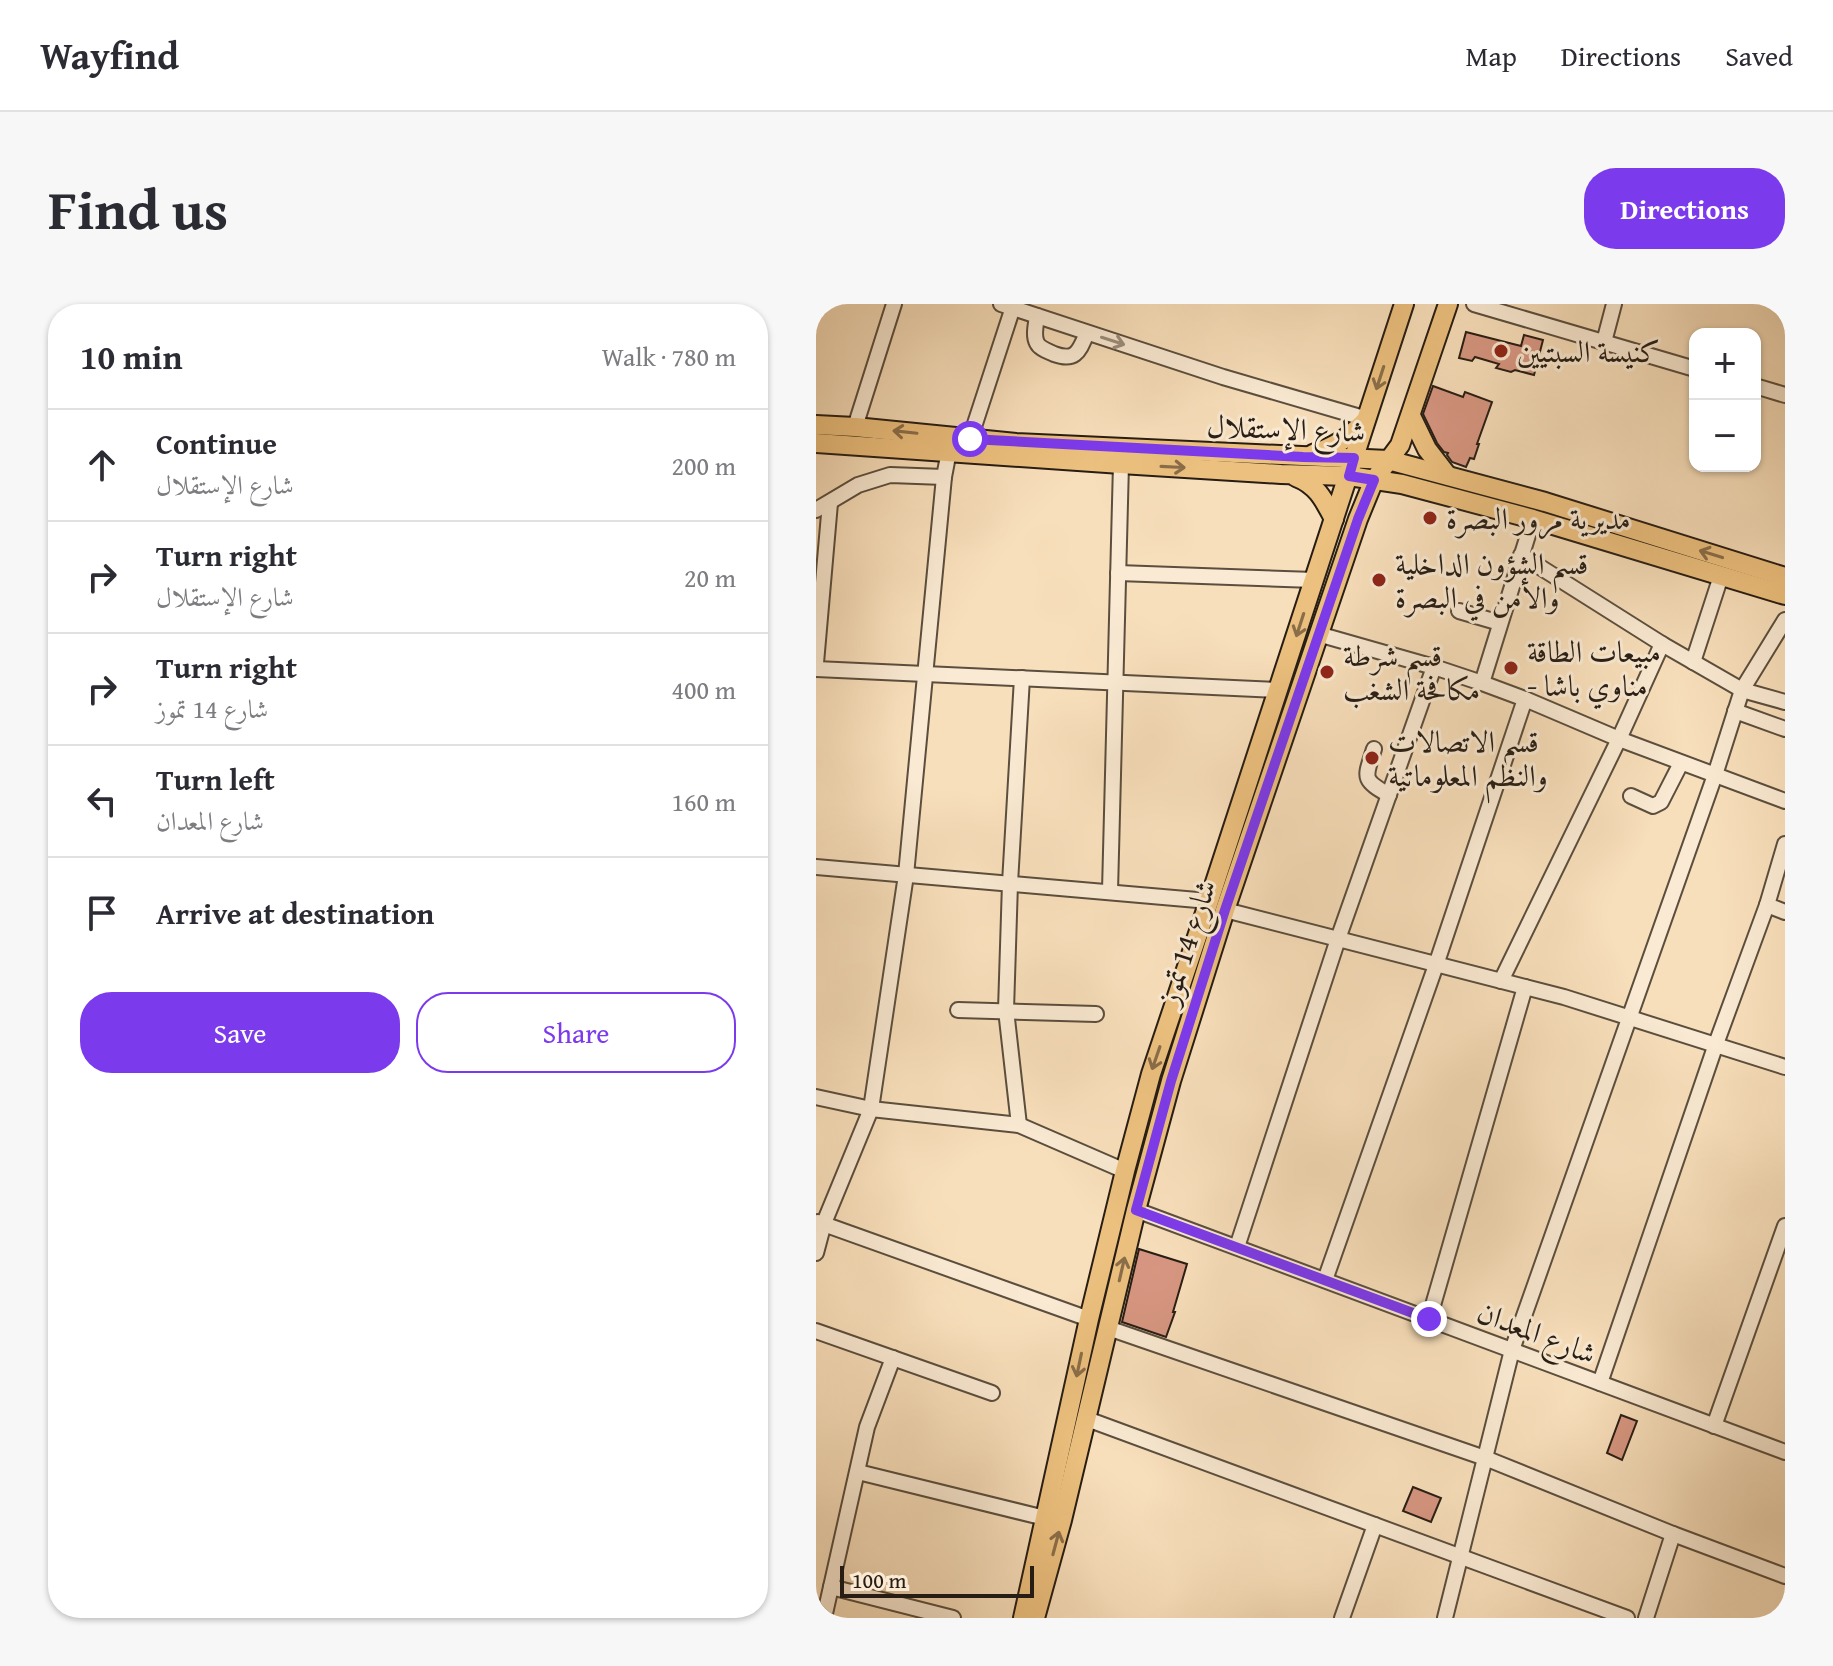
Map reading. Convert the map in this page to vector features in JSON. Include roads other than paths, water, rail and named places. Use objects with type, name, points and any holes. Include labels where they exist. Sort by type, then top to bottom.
[{"type":"main road","name":"شارع 14 تموز","points":[[1023,1618],[1040,1577],[1087,1419],[1136,1210],[1217,906],[1279,690],[1404,304]]},
{"type":"main road","name":"شارع 14 تموز","points":[[1035,1618],[1045,1518],[1089,1319],[1151,1074],[1217,906],[1358,519],[1374,480],[1400,445],[1448,304]]},
{"type":"main road","points":[[1411,416],[1427,449],[1447,475]]},
{"type":"main road","points":[[1303,457],[1334,447],[1367,419]]},
{"type":"main road","name":"شارع الإستقلال","points":[[816,425],[970,439],[1303,457],[1352,467],[1374,480],[1402,484],[1533,519],[1785,595]]},
{"type":"main road","name":"شارع الإستقلال","points":[[816,443],[1281,474],[1388,460],[1545,502],[1785,577]]},
{"type":"main road","points":[[1281,474],[1314,486],[1334,519]]},
{"type":"main road","points":[[1016,1618],[1040,1577]]},
{"type":"main road","points":[[1040,1577],[1044,1618]]},
{"type":"street","points":[[855,427],[894,304]]},
{"type":"street","points":[[1474,304],[1689,367]]},
{"type":"street","points":[[970,439],[1009,305],[1087,333],[1367,419]]},
{"type":"street","points":[[1604,342],[1609,305]]},
{"type":"street","points":[[1037,316],[1036,343],[1064,358],[1080,349],[1087,333]]},
{"type":"street","points":[[1761,388],[1785,395]]},
{"type":"street","points":[[816,1253],[820,1222],[871,1109],[906,875],[949,451]]},
{"type":"street","points":[[1110,891],[1121,464]]},
{"type":"street","points":[[944,477],[890,475],[858,485],[823,507],[816,666],[1279,690]]},
{"type":"street","points":[[1482,683],[1533,519]]},
{"type":"street","points":[[1521,555],[1662,644],[1742,690],[1785,702]]},
{"type":"street","points":[[1118,573],[1314,580]]},
{"type":"street","points":[[1693,662],[1721,576]]},
{"type":"street","points":[[1459,611],[1500,623]]},
{"type":"street","points":[[1445,1618],[1512,1350],[1715,775],[1742,690],[1785,620]]},
{"type":"street","points":[[1318,634],[1482,683],[1619,739],[1785,801]]},
{"type":"street","points":[[1501,981],[1662,644]]},
{"type":"street","points":[[1237,1247],[1338,939],[1434,667]]},
{"type":"street","points":[[1019,1125],[1006,1010],[1022,678]]},
{"type":"street","points":[[1325,1280],[1436,965],[1525,699]]},
{"type":"street","points":[[1735,711],[1785,729]]},
{"type":"street","points":[[1374,749],[1367,772],[1368,781],[1389,795]]},
{"type":"street","points":[[1631,796],[1653,806],[1661,802],[1681,763]]},
{"type":"street","points":[[1600,1383],[1767,905],[1785,844]]},
{"type":"street","points":[[816,867],[1110,891],[1217,906],[1525,987],[1785,1067]]},
{"type":"street","points":[[1767,905],[1785,912]]},
{"type":"street","points":[[1429,1319],[1525,987]]},
{"type":"street","points":[[958,1010],[1096,1014]]},
{"type":"street","points":[[816,1097],[871,1109],[1019,1125],[1125,1171]]},
{"type":"street","name":"شارع المعدان","points":[[1136,1210],[1785,1452]]},
{"type":"street","points":[[820,1222],[1089,1319]]},
{"type":"street","points":[[1714,1426],[1785,1226]]},
{"type":"street","points":[[1108,1328],[1485,1458],[1785,1576]]},
{"type":"street","points":[[816,1331],[992,1393]]},
{"type":"street","points":[[824,1618],[867,1427],[893,1358]]},
{"type":"street","points":[[1087,1419],[1627,1618]]},
{"type":"street","points":[[858,1472],[1045,1518]]},
{"type":"street","points":[[1342,1618],[1375,1525]]},
{"type":"street","points":[[1646,1618],[1673,1534]]},
{"type":"street","points":[[831,1587],[953,1618]]},
{"type":"place","name":"كنيسة السبتيين","points":[[1501,351]]},
{"type":"place","name":"مديرية مرور البصرة","points":[[1430,518]]},
{"type":"place","name":"قسم الشؤون الداخلية والأمن في البصرة","points":[[1379,580]]},
{"type":"place","name":"مبيعات الطاقة - مناوي باشا","points":[[1511,668]]},
{"type":"place","name":"قسم شرطة مكافحة الشغب","points":[[1327,672]]},
{"type":"place","name":"قسم الاتصالات والنظم المعلوماتية","points":[[1372,758]]}]
